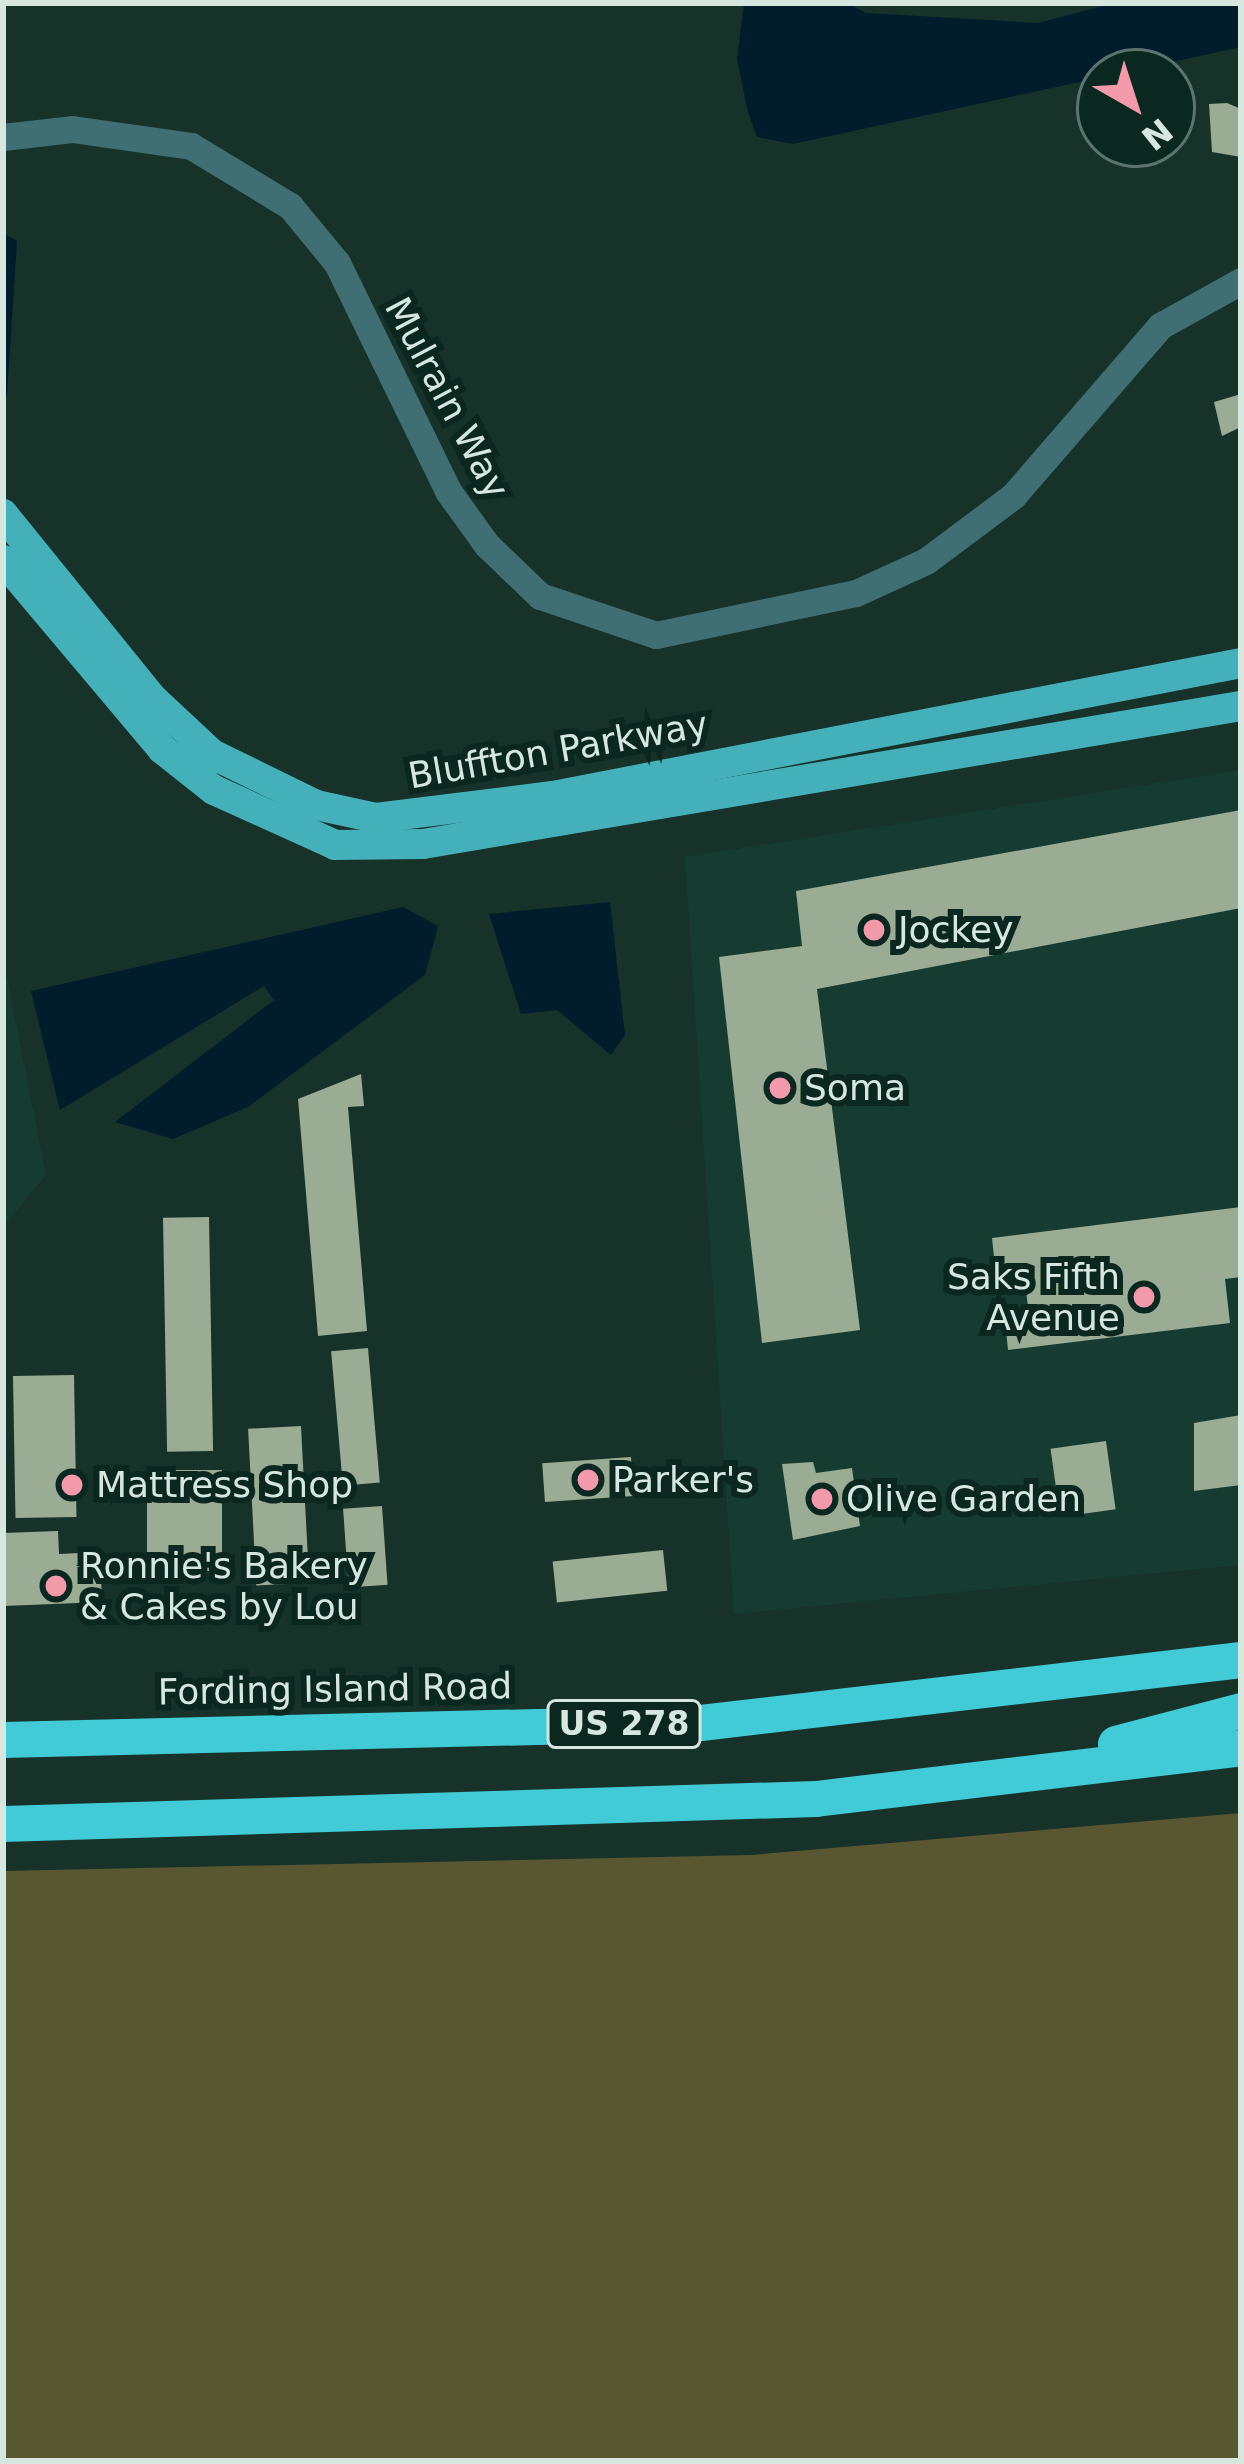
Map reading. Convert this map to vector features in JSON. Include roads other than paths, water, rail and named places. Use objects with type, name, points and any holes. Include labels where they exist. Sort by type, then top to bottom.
[{"type":"highway","name":"Fording Island Road","points":[[3,1740],[701,1723],[1241,1660]]},
{"type":"highway","points":[[979,1779],[1241,1712]]},
{"type":"highway","name":"US 278","points":[[3,1824],[816,1799],[1241,1748]]},
{"type":"main road","name":"Bluffton Parkway","points":[[3,514],[154,699],[212,754],[316,806],[376,818],[554,796],[1241,663]]},
{"type":"main road","name":"Bluffton Parkway","points":[[3,560],[162,749],[214,790],[335,845],[423,844],[1241,706]]},
{"type":"street","name":"Mulrain Way","points":[[3,137],[72,129],[191,146],[290,206],[337,263],[448,491],[487,545],[540,596],[656,635],[856,593],[926,561],[1013,496],[1160,326],[1241,281]]},
{"type":"place","name":"Jockey","points":[[874,930]]},
{"type":"place","name":"Soma","points":[[780,1088]]},
{"type":"place","name":"Saks Fifth Avenue","points":[[1144,1297]]},
{"type":"place","name":"Parker's","points":[[588,1480]]},
{"type":"place","name":"Mattress Shop","points":[[72,1485]]},
{"type":"place","name":"Olive Garden","points":[[822,1499]]},
{"type":"place","name":"Ronnie's Bakery & Cakes by Lou","points":[[56,1586]]}]
